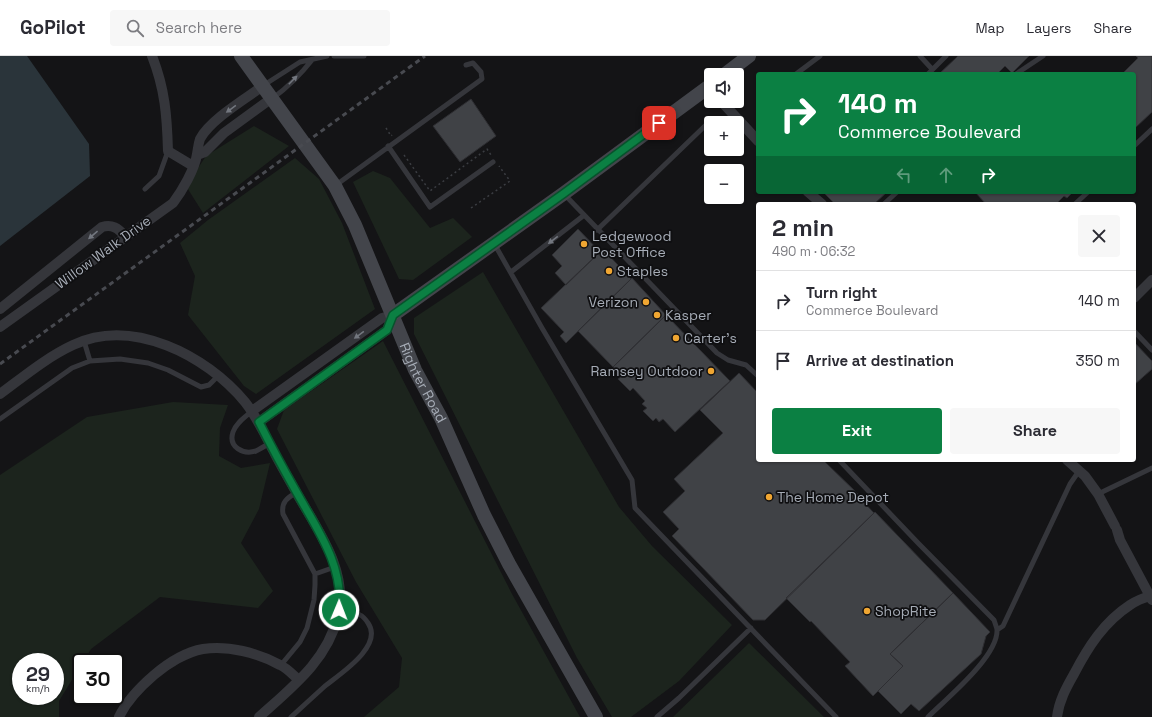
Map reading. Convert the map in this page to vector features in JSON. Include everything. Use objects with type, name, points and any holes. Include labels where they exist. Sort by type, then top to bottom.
[{"type":"street","points":[[152,56],[160,75],[167,116],[168,151],[193,166]]},
{"type":"street","name":"Righter Road","points":[[241,56],[335,186],[355,225],[416,370],[441,418],[484,515],[509,564],[596,717]]},
{"type":"street","points":[[733,68],[749,56]]},
{"type":"street","name":"Willow Walk Drive","points":[[0,327],[173,203],[182,192],[197,155],[197,146],[205,132],[219,118],[263,86]]},
{"type":"street","points":[[252,411],[382,318],[393,315],[704,92]]},
{"type":"street","points":[[197,155],[205,152],[224,133],[272,98]]},
{"type":"street","points":[[744,132],[756,140]]},
{"type":"street","points":[[810,194],[820,202]]},
{"type":"street","points":[[0,309],[102,227],[112,226],[119,229],[125,236]]},
{"type":"street","points":[[1136,296],[1152,280]]},
{"type":"street","points":[[259,422],[387,330],[393,315]]},
{"type":"street","points":[[0,394],[57,353],[74,344],[110,336],[136,337],[164,344],[191,356],[218,376],[244,401],[252,411],[329,551],[335,567],[340,597],[338,616],[331,636],[321,655],[299,680],[258,717]]},
{"type":"street","points":[[1057,717],[1059,706],[1066,689],[1086,650],[1094,639],[1115,616],[1131,604],[1151,598],[1120,540],[1116,528],[1098,494],[1090,482],[1069,462]]},
{"type":"street","points":[[119,717],[123,708],[134,694],[160,669],[188,654],[202,649],[235,650],[261,656],[281,665],[299,680]]},
{"type":"lane","points":[[263,86],[300,62],[327,56]]},
{"type":"lane","points":[[334,56],[364,56]]},
{"type":"lane","points":[[799,72],[820,56]]},
{"type":"lane","points":[[920,56],[932,69]]},
{"type":"lane","points":[[930,72],[946,56]]},
{"type":"lane","points":[[1019,72],[1043,56]]},
{"type":"lane","points":[[272,98],[287,87],[312,60]]},
{"type":"lane","points":[[335,186],[388,146],[482,80],[481,72],[474,63],[466,65]]},
{"type":"lane","points":[[597,230],[704,127]]},
{"type":"lane","points":[[1136,144],[1152,129]]},
{"type":"lane","points":[[388,146],[430,207],[494,162]]},
{"type":"lane","points":[[145,189],[159,176],[168,151]]},
{"type":"lane","points":[[563,194],[717,354],[728,360],[746,365],[756,374]]},
{"type":"lane","points":[[886,202],[895,194]]},
{"type":"lane","points":[[1077,202],[1086,194]]},
{"type":"lane","points":[[511,272],[584,216]]},
{"type":"lane","points":[[494,242],[542,328],[632,480],[635,508],[836,717]]},
{"type":"lane","points":[[1136,333],[1152,350]]},
{"type":"lane","points":[[84,341],[90,361]]},
{"type":"lane","points":[[0,419],[72,368],[90,361],[120,359],[148,363],[168,370],[201,387],[208,385],[218,376]]},
{"type":"lane","points":[[252,411],[233,431],[233,445],[238,450],[246,452],[255,451],[270,443]]},
{"type":"lane","points":[[841,462],[920,546],[994,620],[997,630],[995,641],[986,658],[978,668],[928,717]]},
{"type":"lane","points":[[1098,494],[1152,468]]},
{"type":"lane","points":[[997,630],[1003,626],[1070,484],[1079,471]]},
{"type":"lane","points":[[281,665],[300,642],[307,628],[314,600],[315,574],[283,514],[282,507],[284,502],[296,492]]},
{"type":"lane","points":[[315,574],[335,567]]},
{"type":"lane","points":[[291,717],[357,660],[371,640],[372,632],[370,626],[361,615],[339,610]]},
{"type":"lane","points":[[657,717],[679,698],[751,628]]},
{"type":"path","points":[[401,150],[430,191],[487,149],[491,155]]},
{"type":"path","points":[[471,208],[510,181],[494,162]]},
{"type":"shaded area","points":[[0,56],[27,56],[89,144],[90,176],[0,246]]},
{"type":"shaded area","points":[[254,126],[289,146],[203,213],[186,186],[206,156]]},
{"type":"shaded area","points":[[295,158],[319,179],[342,223],[375,309],[256,394],[244,386],[188,315],[195,276],[180,243],[208,220]]},
{"type":"shaded area","points":[[373,171],[390,178],[430,228],[453,218],[472,237],[413,280],[399,279],[353,182]]},
{"type":"shaded area","points":[[483,272],[619,507],[652,546],[732,625],[679,681],[631,717],[612,717],[577,658],[414,334],[414,318]]},
{"type":"shaded area","points":[[383,341],[512,594],[580,717],[364,717],[399,687],[402,658],[356,582],[277,429],[284,410]]},
{"type":"shaded area","points":[[173,402],[228,405],[220,428],[219,456],[241,468],[270,463],[259,509],[241,543],[273,591],[258,608],[160,597],[91,649],[89,653],[72,653],[72,680],[64,693],[64,653],[12,653],[12,705],[59,705],[59,717],[0,717],[0,475],[87,417]]},
{"type":"shaded area","points":[[749,643],[824,717],[673,717]]},
{"type":"building","points":[[958,56],[1029,56],[1013,72],[1005,66],[999,72],[941,72]]},
{"type":"building","points":[[1136,56],[1152,56],[1152,112],[1136,127],[1136,72],[1124,72],[1138,58]]},
{"type":"building","points":[[471,99],[496,136],[460,162],[433,126]]},
{"type":"building","points":[[825,194],[885,194],[876,202],[833,202]]},
{"type":"building","points":[[977,194],[1071,194],[1067,198],[1064,196],[1058,202],[984,202]]},
{"type":"building","points":[[578,229],[600,252],[566,285],[555,273],[562,266],[552,255]]},
{"type":"building","points":[[603,249],[631,279],[566,343],[560,336],[564,332],[541,308]]},
{"type":"building","points":[[632,278],[666,315],[613,367],[578,331]]},
{"type":"building","points":[[666,315],[730,381],[675,432],[663,419],[659,422],[656,418],[653,421],[643,411],[647,408],[642,404],[645,401],[633,388],[630,391],[618,379],[622,376],[613,367]]},
{"type":"building","points":[[1136,344],[1152,361],[1152,369],[1136,383]]},
{"type":"building","name":"The Home Depot","points":[[739,373],[756,391],[756,462],[825,462],[858,494],[857,495],[874,513],[765,620],[753,620],[672,536],[679,529],[663,512],[685,491],[674,479],[723,433],[700,410]]},
{"type":"building","name":"ShopRite","points":[[875,512],[953,593],[890,654],[903,666],[873,696],[845,666],[850,662],[811,621],[810,622],[786,598]]},
{"type":"building","points":[[953,593],[990,632],[986,636],[981,654],[919,711],[911,704],[901,714],[878,691],[903,666],[890,654]]},
{"type":"railway","points":[[0,364],[425,56]]},
{"type":"place","name":"Ledgewood Post Office","points":[[584,244]]},
{"type":"place","name":"Staples","points":[[609,271]]},
{"type":"place","name":"Verizon","points":[[646,302]]},
{"type":"place","name":"Kasper","points":[[657,315]]},
{"type":"place","name":"Carter's","points":[[676,338]]},
{"type":"place","name":"Ramsey Outdoor","points":[[711,371]]},
{"type":"place","name":"The Home Depot","points":[[769,497]]},
{"type":"place","name":"ShopRite","points":[[867,611]]},
{"type":"route","points":[[339,610],[340,597],[337,573],[329,551],[259,422],[387,330],[393,315],[563,194],[659,123]]}]
